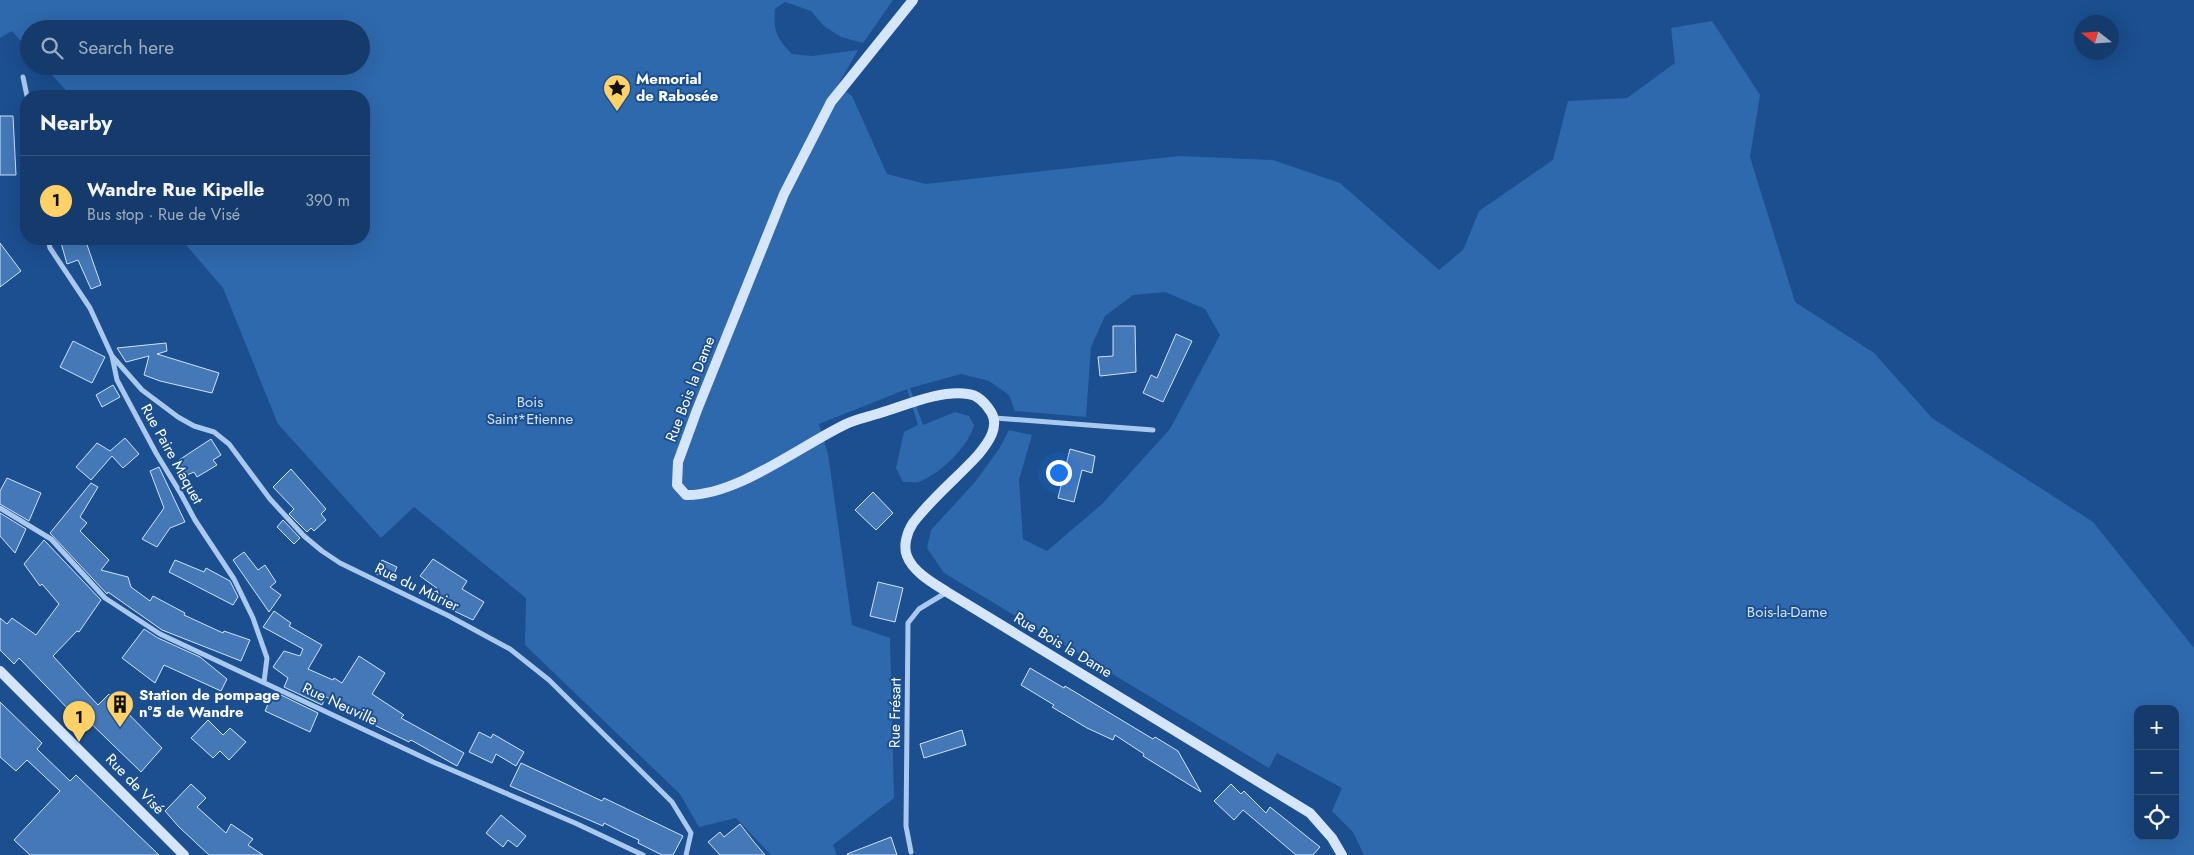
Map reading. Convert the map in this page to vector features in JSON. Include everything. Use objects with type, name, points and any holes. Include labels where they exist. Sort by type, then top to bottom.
[{"type":"street","name":"Rue Bois la Dame","points":[[913,0],[831,102],[784,194],[681,453],[678,462],[676,485],[686,494],[698,495],[720,490],[758,472],[845,424],[929,398],[954,394],[970,394],[986,403],[995,418],[994,426],[987,444],[912,524],[905,541],[906,554],[910,562],[926,578],[947,592],[1310,813],[1332,838],[1342,855]]},
{"type":"street","points":[[23,77],[26,90]]},
{"type":"street","name":"Rue Paire Maquet","points":[[49,245],[90,308],[112,356],[117,380],[156,453],[195,520],[234,579],[253,618],[267,658],[264,682]]},
{"type":"street","name":"Rue du Mûrier","points":[[112,356],[149,396],[178,417],[194,426],[214,432],[229,444],[246,470],[270,499],[304,536],[322,551],[340,563],[449,616],[510,649],[549,680],[672,802],[691,833],[686,855]]},
{"type":"street","points":[[995,418],[1153,430]]},
{"type":"street","name":"Rue Neuville","points":[[0,508],[51,539],[105,598],[160,634],[434,762],[575,823],[643,855]]},
{"type":"street","name":"Rue Frésart","points":[[911,852],[906,826],[908,624],[919,609],[947,592]]},
{"type":"street","name":"Rue de Visé","points":[[0,671],[184,855]]},
{"type":"green space","points":[[0,0],[893,0],[863,43],[841,37],[824,26],[811,11],[785,2],[775,9],[777,34],[792,54],[812,56],[858,50],[838,85],[852,96],[887,174],[926,184],[1179,156],[1273,160],[1340,183],[1439,270],[1463,250],[1479,211],[1553,160],[1568,101],[1627,98],[1675,63],[1671,28],[1712,21],[1760,95],[1750,157],[1795,302],[1874,353],[1932,418],[2093,522],[2194,648],[2194,855],[1364,855],[1353,832],[1332,811],[1342,788],[1277,753],[1269,768],[944,573],[927,548],[931,530],[975,482],[999,449],[1009,430],[1032,435],[1019,480],[1023,539],[1047,551],[1102,504],[1170,429],[1220,335],[1205,309],[1165,292],[1133,295],[1105,316],[1091,347],[1086,417],[1015,411],[1009,395],[989,381],[961,374],[910,388],[923,425],[955,412],[969,416],[974,425],[960,450],[936,473],[919,482],[903,482],[896,468],[904,432],[918,425],[907,389],[819,424],[828,454],[852,625],[890,638],[894,798],[833,845],[837,855],[771,855],[736,818],[699,827],[680,794],[525,645],[526,598],[414,507],[381,538],[278,424],[223,288],[186,245],[370,245],[370,90],[66,90],[52,75],[370,75],[370,20],[20,20],[20,40],[12,31],[0,38]]},
{"type":"building","points":[[0,116],[13,116],[16,175],[0,175]]},
{"type":"building","points":[[0,243],[21,271],[0,287]]},
{"type":"building","points":[[62,245],[87,245],[101,285],[91,289],[78,260],[67,264]]},
{"type":"building","points":[[1113,326],[1135,326],[1136,372],[1100,376],[1098,357],[1113,356]]},
{"type":"building","points":[[1176,334],[1192,341],[1163,402],[1143,393],[1151,375],[1157,378]]},
{"type":"building","points":[[73,341],[105,357],[92,383],[60,367]]},
{"type":"building","points":[[166,343],[167,351],[157,354],[219,373],[212,393],[160,381],[144,375],[149,356],[126,362],[117,348]]},
{"type":"building","points":[[113,385],[120,397],[102,407],[96,395]]},
{"type":"building","points":[[125,438],[139,454],[123,468],[112,456],[91,480],[76,467],[97,443],[110,451]]},
{"type":"building","points":[[211,439],[221,455],[213,460],[217,465],[197,477],[194,472],[187,475],[179,460]]},
{"type":"building","points":[[1070,449],[1095,456],[1092,473],[1082,470],[1074,502],[1058,498]]},
{"type":"building","points":[[159,467],[185,522],[170,528],[157,547],[142,539],[164,508],[150,471]]},
{"type":"building","points":[[291,469],[326,509],[321,514],[326,520],[314,531],[311,528],[307,532],[289,514],[294,509],[273,487]]},
{"type":"building","points":[[7,478],[41,493],[29,521],[0,504],[0,491]]},
{"type":"building","points":[[91,483],[98,487],[80,517],[87,523],[80,531],[109,560],[101,570],[128,577],[131,587],[150,601],[153,596],[185,613],[184,615],[223,633],[224,631],[250,640],[241,661],[162,630],[108,592],[107,594],[50,533]]},
{"type":"building","points":[[873,492],[893,513],[876,530],[855,510]]},
{"type":"building","points":[[0,513],[26,529],[15,553],[0,536]]},
{"type":"building","points":[[283,520],[300,538],[294,544],[277,527]]},
{"type":"building","points":[[44,540],[101,600],[79,632],[77,631],[53,656],[98,705],[109,694],[162,748],[141,772],[76,709],[72,713],[19,658],[14,664],[0,650],[0,618],[7,624],[12,618],[36,635],[59,604],[42,584],[40,586],[24,564]]},
{"type":"building","points":[[244,552],[258,570],[265,565],[276,582],[270,587],[281,595],[269,612],[233,560]]},
{"type":"building","points":[[433,559],[467,581],[462,589],[484,602],[473,620],[431,600],[438,589],[420,576]]},
{"type":"building","points":[[175,560],[204,572],[206,568],[230,581],[238,597],[233,605],[169,572]]},
{"type":"building","points":[[382,560],[397,567],[391,581],[376,574]]},
{"type":"building","points":[[878,582],[903,588],[895,622],[870,616]]},
{"type":"building","points":[[274,611],[291,623],[289,626],[322,645],[308,669],[333,680],[334,678],[342,683],[359,656],[385,673],[372,694],[404,715],[401,718],[464,753],[457,766],[411,740],[409,742],[364,720],[326,697],[322,705],[284,687],[288,678],[273,667],[284,651],[300,656],[303,649],[263,627]]},
{"type":"building","points":[[144,629],[158,638],[200,657],[227,679],[221,691],[164,665],[155,683],[122,658]]},
{"type":"building","points":[[1030,668],[1064,688],[1065,686],[1153,739],[1155,737],[1178,751],[1201,792],[1143,756],[1144,754],[1115,735],[1113,740],[1087,728],[1052,707],[1054,705],[1021,685]]},
{"type":"building","points":[[281,695],[318,713],[310,732],[265,711],[271,697],[279,700]]},
{"type":"building","points":[[0,702],[42,743],[37,749],[70,781],[76,775],[159,855],[30,855],[14,840],[60,791],[27,760],[16,771],[0,757]]},
{"type":"building","points":[[208,720],[223,735],[230,728],[246,742],[229,760],[220,751],[213,758],[191,738]]},
{"type":"building","points":[[962,730],[966,745],[924,758],[920,744]]},
{"type":"building","points":[[479,732],[491,738],[493,734],[524,752],[516,766],[496,754],[492,763],[469,752]]},
{"type":"building","points":[[521,763],[602,801],[604,798],[683,836],[673,855],[662,855],[638,843],[639,840],[604,823],[603,826],[510,786]]},
{"type":"building","points":[[191,784],[206,798],[197,807],[226,833],[231,824],[253,839],[248,845],[263,855],[209,855],[179,827],[165,811]]},
{"type":"building","points":[[1231,784],[1241,794],[1244,791],[1266,813],[1270,807],[1320,847],[1313,855],[1296,855],[1243,810],[1234,820],[1214,801]]},
{"type":"building","points":[[501,815],[526,836],[517,847],[508,840],[503,847],[486,833]]},
{"type":"building","points":[[740,824],[765,855],[720,855],[708,842],[720,832],[724,837]]},
{"type":"building","points":[[891,837],[897,855],[847,854]]},
{"type":"place","name":"Memorial de Rabosée","points":[[617,112]]},
{"type":"place","name":"Station de pompage n°5 de Wandre","points":[[120,728]]},
{"type":"place","name":"Wandre Rue Kipelle","points":[[79,742]]},
{"type":"park label","name":"Bois Saint*Etienne","points":[[530,410]]},
{"type":"park label","name":"Bois-la-Dame","points":[[1787,612]]}]
